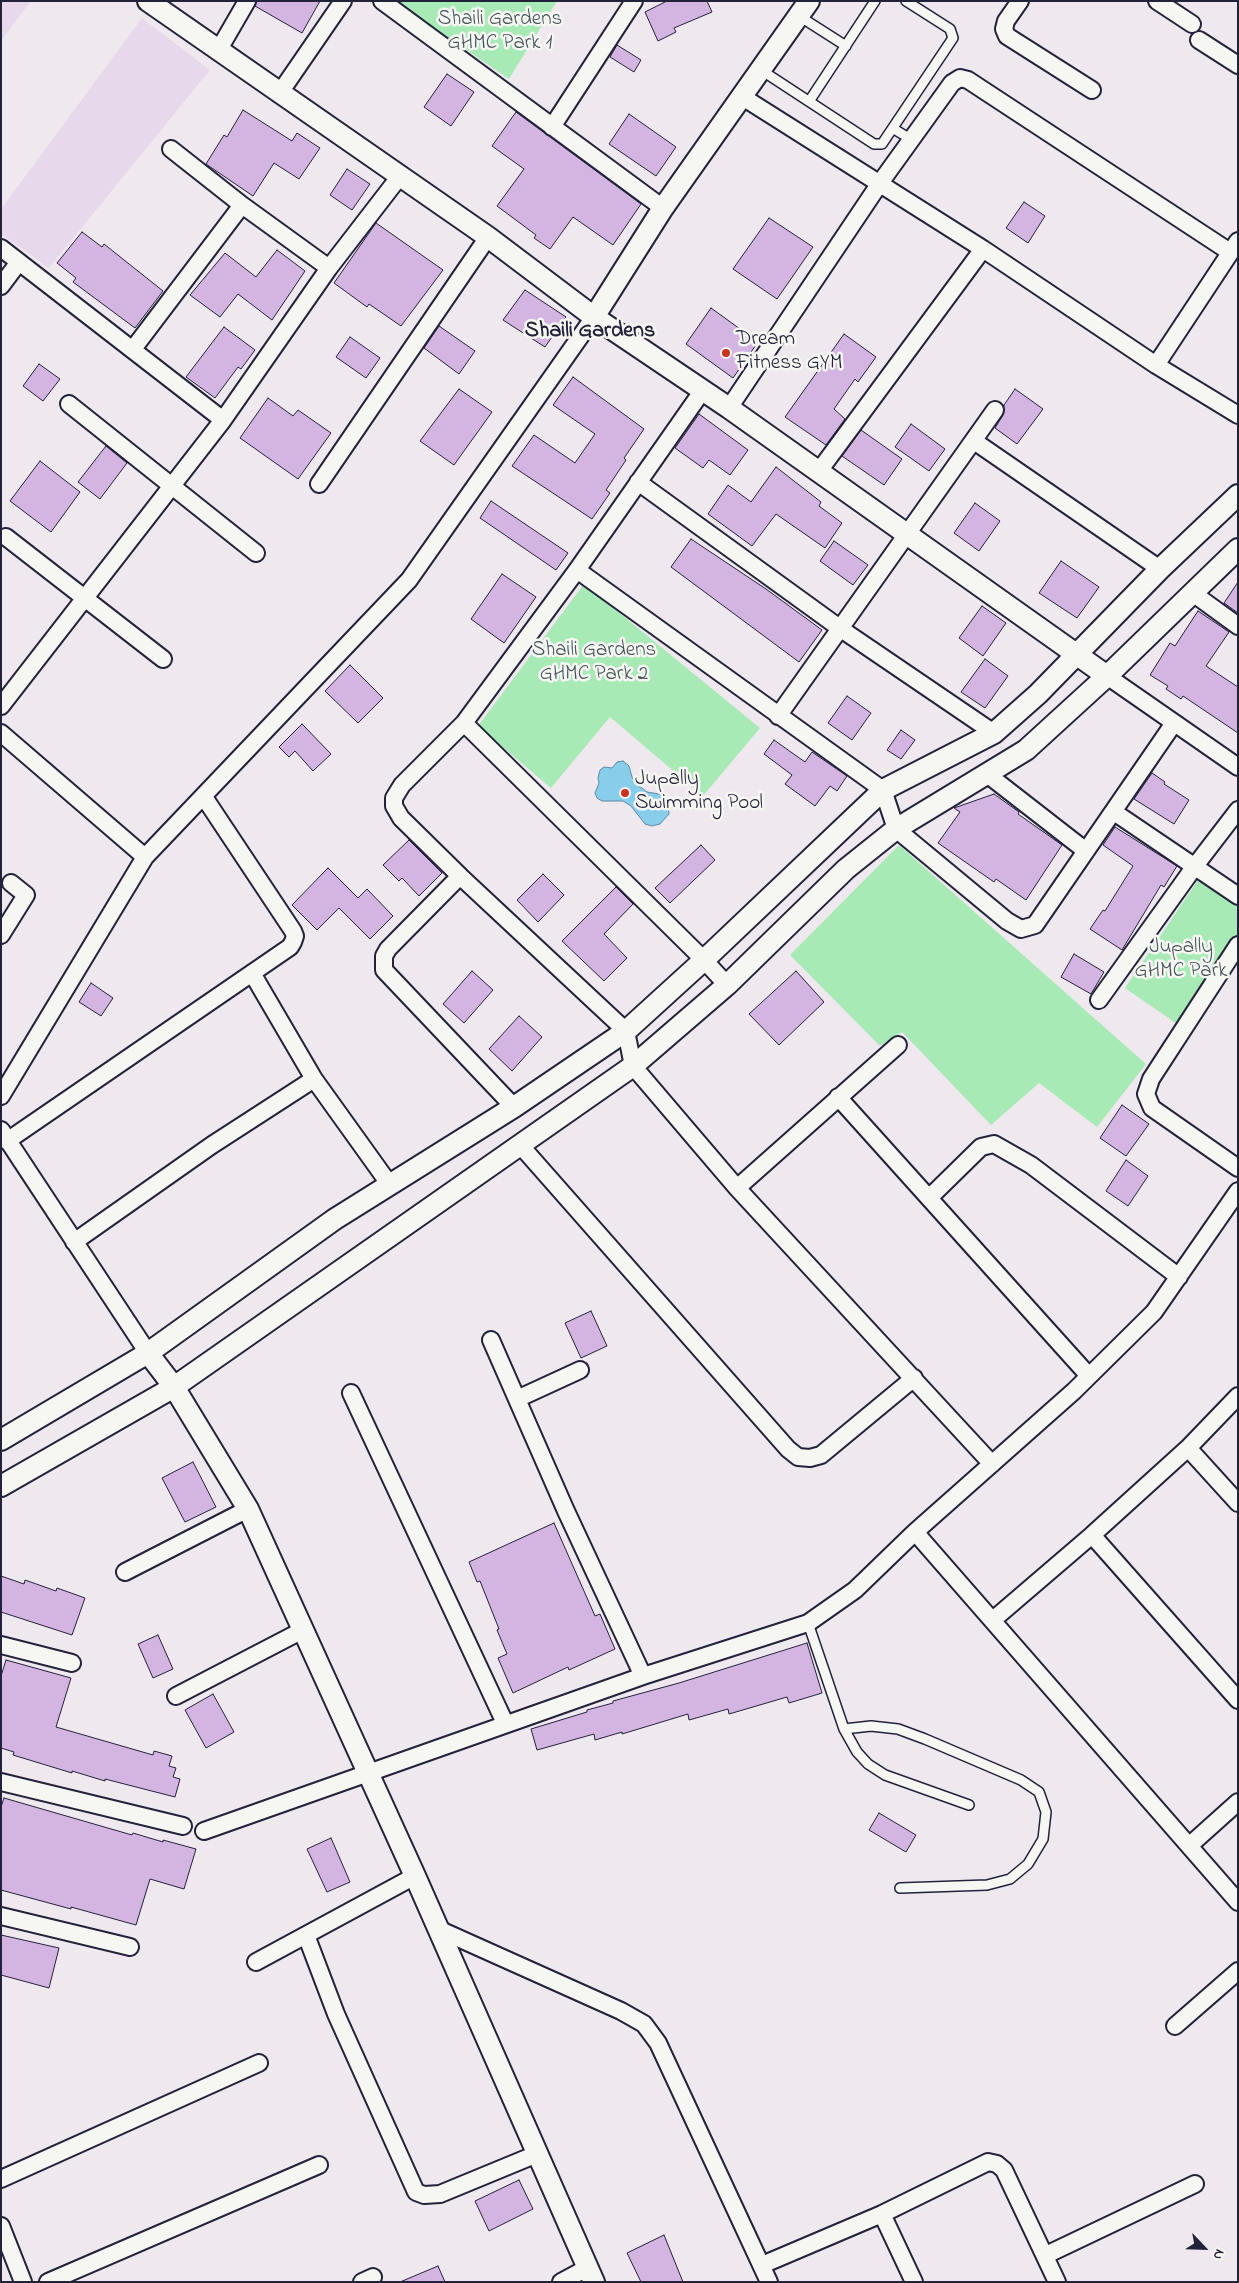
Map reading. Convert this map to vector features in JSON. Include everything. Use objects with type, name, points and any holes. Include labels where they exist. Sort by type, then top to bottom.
[{"type":"street","points":[[148,1],[279,94],[488,237],[594,317],[729,408],[1076,655],[1238,767]]},
{"type":"street","points":[[218,51],[247,1]]},
{"type":"street","points":[[279,94],[342,1]]},
{"type":"street","points":[[382,1],[663,208]]},
{"type":"street","points":[[552,127],[634,1]]},
{"type":"street","points":[[1020,1],[1006,22],[1004,29],[1007,36],[1092,90]]},
{"type":"street","points":[[1157,1],[1192,24]]},
{"type":"street","points":[[1,1096],[145,857],[409,580],[594,317],[663,208],[805,6]]},
{"type":"street","points":[[1199,40],[1238,65]]},
{"type":"street","points":[[729,408],[880,183],[952,83],[960,78],[968,80],[1234,247],[1156,366]]},
{"type":"street","points":[[742,96],[983,249],[1156,366],[1238,416]]},
{"type":"street","points":[[171,149],[242,205],[329,268]]},
{"type":"street","points":[[1,706],[223,420],[329,268],[400,176]]},
{"type":"street","points":[[133,349],[242,205]]},
{"type":"street","points":[[319,484],[488,237]]},
{"type":"street","points":[[1,248],[223,420]]},
{"type":"street","points":[[818,471],[983,249]]},
{"type":"street","points":[[1,286],[19,262]]},
{"type":"street","points":[[703,390],[577,570],[464,723],[402,785],[396,794],[394,803],[401,818],[460,876],[626,1031],[633,1066],[737,1188],[992,1464]]},
{"type":"street","points":[[69,404],[256,553]]},
{"type":"street","points":[[778,716],[995,410]]},
{"type":"street","points":[[974,441],[1160,569]]},
{"type":"street","points":[[638,482],[841,629],[994,733]]},
{"type":"street","points":[[1,1440],[148,1353],[335,1219],[514,1107],[626,1031],[704,960],[883,790],[994,733],[1038,694],[1160,569],[1238,495]]},
{"type":"street","points":[[6,537],[163,659]]},
{"type":"street","points":[[1,1486],[174,1387],[633,1066],[726,985],[846,869],[896,829],[1026,750],[1194,594],[1238,549]]},
{"type":"street","points":[[577,570],[883,790],[896,829],[1007,921],[1021,929],[1035,925],[1174,723]]},
{"type":"street","points":[[1194,594],[1238,626]]},
{"type":"street","points":[[464,723],[704,960],[726,985]]},
{"type":"street","points":[[1,734],[145,857]]},
{"type":"street","points":[[987,774],[1086,852]]},
{"type":"street","points":[[204,797],[295,936],[290,947],[4,1135],[148,1353],[174,1387],[248,1509],[415,1876],[591,2275],[561,2282]]},
{"type":"street","points":[[1099,1000],[1195,866],[1238,810]]},
{"type":"street","points":[[1114,812],[1238,896]]},
{"type":"street","points":[[460,876],[388,949],[384,956],[384,970],[514,1107]]},
{"type":"street","points":[[1,935],[26,895],[11,883]]},
{"type":"street","points":[[1238,945],[1150,1079],[1146,1094],[1152,1108],[1238,1168]]},
{"type":"street","points":[[252,973],[314,1079],[390,1184]]},
{"type":"street","points":[[737,1188],[898,1045]]},
{"type":"street","points":[[74,1242],[212,1145],[314,1079]]},
{"type":"street","points":[[838,1097],[1089,1376]]},
{"type":"street","points":[[929,1198],[981,1147],[994,1144],[1030,1165],[1179,1277]]},
{"type":"street","points":[[521,1146],[788,1449],[798,1457],[810,1458],[821,1454],[914,1378]]},
{"type":"street","points":[[204,1831],[505,1723],[808,1623],[855,1590],[916,1532],[1089,1376],[1154,1312],[1238,1191]]},
{"type":"street","points":[[491,1340],[566,1511],[643,1676]]},
{"type":"street","points":[[517,1399],[580,1370]]},
{"type":"street","points":[[351,1393],[505,1723]]},
{"type":"street","points":[[994,1620],[1092,1536],[1188,1448],[1238,1396]]},
{"type":"street","points":[[1188,1448],[1238,1503]]},
{"type":"street","points":[[125,1572],[248,1509]]},
{"type":"street","points":[[916,1532],[1238,1902]]},
{"type":"street","points":[[1092,1536],[1238,1700]]},
{"type":"street","points":[[176,1696],[303,1630]]},
{"type":"street","points":[[1,1645],[72,1662]]},
{"type":"street","points":[[1,1782],[183,1826]]},
{"type":"street","points":[[1190,1845],[1238,1802]]},
{"type":"street","points":[[256,1962],[415,1876]]},
{"type":"street","points":[[1,1916],[130,1947]]},
{"type":"street","points":[[438,1929],[621,2011],[644,2024],[658,2043],[769,2282]]},
{"type":"street","points":[[306,1935],[336,2014],[416,2192],[424,2195],[440,2194],[537,2154]]},
{"type":"street","points":[[1176,2026],[1238,1971]]},
{"type":"street","points":[[1,2179],[259,2063]]},
{"type":"street","points":[[762,2265],[882,2214],[988,2162],[998,2164],[1004,2170],[1058,2282]]},
{"type":"street","points":[[48,2282],[319,2165]]},
{"type":"street","points":[[1046,2255],[1195,2184]]},
{"type":"street","points":[[882,2214],[914,2282]]},
{"type":"street","points":[[1,2226],[23,2282]]},
{"type":"lane","points":[[810,100],[875,1]]},
{"type":"lane","points":[[761,70],[878,145],[882,144],[894,129],[953,38],[950,29],[906,1]]},
{"type":"lane","points":[[805,6],[846,46]]},
{"type":"lane","points":[[894,129],[912,140]]},
{"type":"lane","points":[[808,1623],[844,1729],[857,1752],[868,1764],[885,1775],[969,1805]]},
{"type":"lane","points":[[844,1729],[880,1727],[898,1729],[925,1739],[1021,1780],[1038,1792],[1046,1812],[1043,1839],[1028,1864],[1010,1879],[987,1885],[900,1888]]},
{"type":"shaded area","points":[[1,1],[31,1],[1,41]]},
{"type":"shaded area","points":[[142,18],[210,70],[49,268],[1,234],[1,209]]},
{"type":"green space","name":"Shaili Gardens GHMC Park 1","points":[[395,1],[557,1],[509,79]]},
{"type":"green space","name":"Shaili Gardens GHMC Park 2","points":[[584,584],[760,728],[703,796],[610,717],[551,788],[478,726]]},
{"type":"green space","points":[[899,845],[1146,1064],[1097,1127],[1039,1083],[991,1125],[902,1032],[880,1046],[790,955]]},
{"type":"green space","name":"Jupally GHMC Park","points":[[1200,877],[1238,903],[1238,935],[1177,1024],[1125,988]]},
{"type":"water","name":"Jupally Swimming Pool","points":[[623,761],[629,766],[632,777],[638,785],[647,792],[659,794],[668,802],[669,814],[660,824],[652,826],[645,824],[631,806],[623,801],[602,801],[597,798],[595,793],[599,783],[600,770],[604,767],[612,768],[617,762]]},
{"type":"building","points":[[257,1],[320,1],[302,33],[255,6]]},
{"type":"building","points":[[667,1],[707,1],[712,12],[674,28],[676,32],[658,41],[645,12]]},
{"type":"building","points":[[617,45],[641,60],[634,72],[610,57]]},
{"type":"building","points":[[447,74],[474,92],[451,126],[424,107]]},
{"type":"building","points":[[243,110],[292,141],[297,133],[320,148],[299,179],[274,163],[253,196],[206,164],[224,135],[227,137]]},
{"type":"building","points":[[516,112],[641,204],[613,245],[573,217],[550,249],[534,238],[536,235],[497,206],[524,169],[492,146]]},
{"type":"building","points":[[629,114],[676,147],[656,176],[609,144]]},
{"type":"building","points":[[347,169],[370,184],[352,210],[330,195]]},
{"type":"building","points":[[1024,202],[1045,216],[1028,243],[1006,228]]},
{"type":"building","points":[[769,218],[813,247],[777,299],[733,269]]},
{"type":"building","points":[[376,223],[443,270],[401,326],[369,304],[367,307],[334,283]]},
{"type":"building","points":[[82,232],[102,247],[104,244],[163,291],[135,328],[73,282],[76,278],[57,263]]},
{"type":"building","points":[[277,250],[305,271],[272,320],[238,294],[220,317],[190,295],[225,253],[256,277]]},
{"type":"building","points":[[525,290],[566,317],[545,347],[503,320]]},
{"type":"building","points":[[711,308],[758,342],[733,378],[686,344]]},
{"type":"building","points":[[439,326],[475,351],[459,374],[424,348]]},
{"type":"building","points":[[224,327],[255,350],[241,369],[238,367],[215,398],[186,377]]},
{"type":"building","points":[[844,334],[876,357],[858,382],[855,379],[834,409],[845,419],[826,445],[785,417]]},
{"type":"building","points":[[350,337],[380,358],[366,378],[336,357]]},
{"type":"building","points":[[39,364],[60,379],[43,401],[23,386]]},
{"type":"building","points":[[573,377],[644,429],[624,458],[626,460],[606,490],[610,493],[592,519],[512,466],[534,435],[575,463],[595,434],[553,405]]},
{"type":"building","points":[[459,389],[492,412],[454,465],[420,441]]},
{"type":"building","points":[[1015,389],[1043,409],[1017,444],[995,428],[1003,415],[1004,405]]},
{"type":"building","points":[[268,398],[293,416],[298,410],[331,433],[298,479],[240,438]]},
{"type":"building","points":[[699,414],[748,450],[730,475],[709,460],[703,468],[675,448]]},
{"type":"building","points":[[911,424],[945,449],[929,471],[895,447]]},
{"type":"building","points":[[861,430],[902,459],[884,485],[842,456]]},
{"type":"building","points":[[106,446],[127,463],[100,499],[78,482]]},
{"type":"building","points":[[40,461],[80,492],[51,532],[10,501]]},
{"type":"building","points":[[776,467],[821,502],[819,506],[842,523],[825,548],[776,514],[752,546],[708,514],[728,485],[751,502]]},
{"type":"building","points":[[491,501],[568,553],[556,570],[480,518]]},
{"type":"building","points":[[975,503],[1000,521],[979,551],[954,533]]},
{"type":"building","points":[[691,539],[766,589],[822,630],[799,662],[671,567]]},
{"type":"building","points":[[834,541],[868,565],[853,585],[820,561]]},
{"type":"building","points":[[1061,561],[1099,587],[1077,618],[1039,593]]},
{"type":"building","points":[[502,574],[536,597],[504,643],[471,619]]},
{"type":"building","points":[[1238,582],[1238,613],[1224,603]]},
{"type":"building","points":[[982,606],[1006,623],[983,656],[959,638]]},
{"type":"building","points":[[1198,611],[1229,632],[1206,666],[1238,687],[1238,733],[1183,696],[1181,699],[1166,689],[1168,686],[1150,675],[1170,643],[1175,646]]},
{"type":"building","points":[[985,659],[1008,676],[985,708],[961,692]]},
{"type":"building","points":[[350,665],[383,698],[358,723],[325,691]]},
{"type":"building","points":[[847,696],[871,713],[852,740],[828,723]]},
{"type":"building","points":[[302,724],[331,754],[313,771],[295,751],[289,757],[279,747]]},
{"type":"building","points":[[901,730],[915,740],[901,759],[887,750]]},
{"type":"building","points":[[774,740],[805,762],[812,752],[847,776],[837,791],[830,786],[815,806],[785,784],[792,775],[764,754]]},
{"type":"building","points":[[1152,773],[1165,782],[1164,784],[1189,800],[1174,824],[1134,799]]},
{"type":"building","points":[[994,794],[1019,812],[1018,814],[1062,845],[1026,900],[996,879],[994,882],[938,843],[960,812],[954,808]]},
{"type":"building","points":[[1115,827],[1177,866],[1164,887],[1161,885],[1122,950],[1090,929],[1103,910],[1105,911],[1133,866],[1103,845]]},
{"type":"building","points":[[409,840],[442,873],[419,896],[402,878],[399,881],[383,865]]},
{"type":"building","points":[[701,845],[715,860],[670,903],[655,888]]},
{"type":"building","points":[[328,868],[358,898],[367,889],[393,916],[370,939],[339,908],[317,930],[292,905]]},
{"type":"building","points":[[543,874],[564,895],[538,922],[517,900]]},
{"type":"building","points":[[616,887],[633,904],[604,934],[627,958],[604,981],[562,941]]},
{"type":"building","points":[[1074,954],[1104,972],[1091,994],[1061,977]]},
{"type":"building","points":[[472,971],[493,990],[464,1023],[443,1004]]},
{"type":"building","points":[[796,971],[824,1002],[779,1045],[749,1014]]},
{"type":"building","points":[[91,983],[113,998],[101,1016],[79,1002]]},
{"type":"building","points":[[519,1016],[542,1037],[512,1071],[489,1049]]},
{"type":"building","points":[[1122,1105],[1149,1124],[1126,1156],[1100,1138]]},
{"type":"building","points":[[1126,1160],[1148,1176],[1128,1206],[1106,1191]]},
{"type":"building","points":[[591,1311],[607,1346],[581,1358],[565,1323]]},
{"type":"building","points":[[193,1462],[216,1507],[185,1522],[162,1478]]},
{"type":"building","points":[[554,1523],[595,1616],[600,1614],[615,1649],[569,1670],[568,1667],[513,1693],[498,1658],[507,1654],[497,1630],[499,1629],[480,1581],[477,1582],[469,1562]]},
{"type":"building","points":[[1,1576],[24,1584],[25,1580],[56,1591],[57,1588],[85,1598],[72,1635],[1,1612]]},
{"type":"building","points":[[158,1635],[173,1669],[153,1678],[138,1644]]},
{"type":"building","points":[[807,1643],[822,1693],[789,1703],[787,1697],[729,1714],[728,1709],[689,1720],[688,1714],[622,1734],[622,1732],[595,1740],[594,1734],[537,1750],[531,1729],[587,1712],[587,1710],[613,1703],[613,1701],[679,1683]]},
{"type":"building","points":[[6,1660],[71,1678],[56,1727],[153,1755],[154,1751],[172,1756],[169,1766],[176,1768],[173,1777],[180,1779],[175,1797],[105,1779],[105,1781],[72,1771],[72,1773],[13,1755],[14,1752],[1,1748],[1,1676]]},
{"type":"building","points":[[213,1694],[234,1732],[206,1748],[185,1710]]},
{"type":"building","points":[[4,1798],[132,1835],[133,1833],[196,1849],[184,1889],[150,1879],[136,1925],[1,1890],[1,1807]]},
{"type":"building","points":[[879,1813],[916,1835],[906,1852],[869,1830]]},
{"type":"building","points":[[331,1838],[350,1882],[327,1892],[307,1849]]},
{"type":"building","points":[[1,1935],[59,1948],[49,1988],[1,1975]]},
{"type":"building","points":[[519,2180],[533,2209],[489,2231],[475,2201]]},
{"type":"building","points":[[664,2235],[683,2282],[641,2282],[627,2253]]},
{"type":"building","points":[[438,2266],[445,2282],[400,2282]]},
{"type":"place","name":"Dream Fitness GYM","points":[[726,353]]},
{"type":"place","name":"Jupally Swimming Pool","points":[[625,793]]},
{"type":"district","name":"Shaili Gardens","points":[[590,332]]}]
